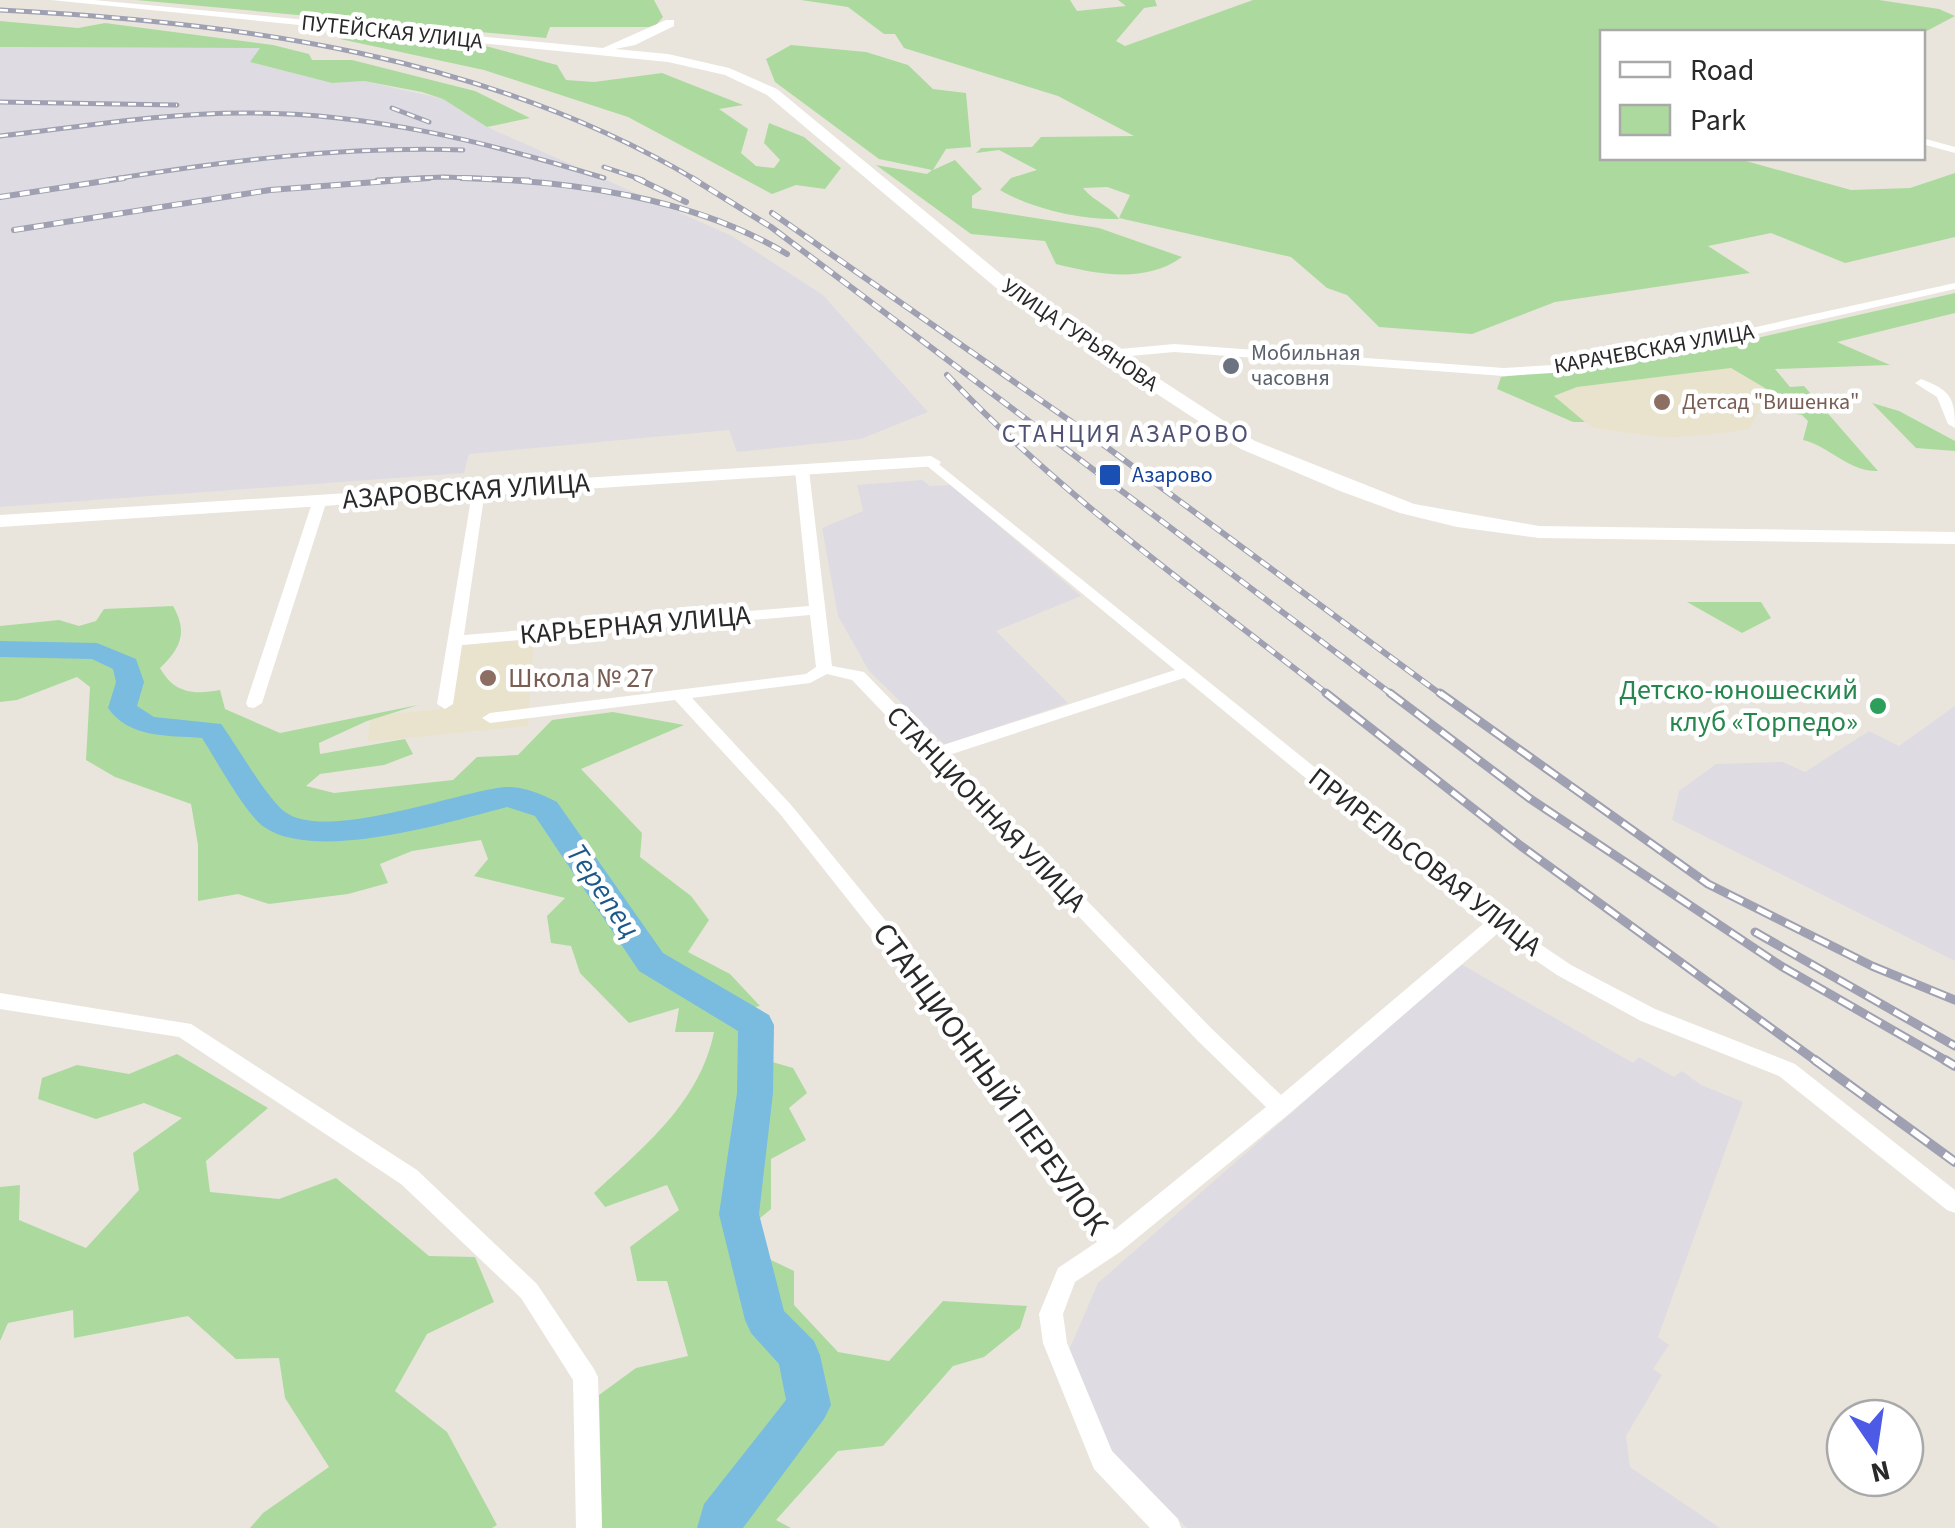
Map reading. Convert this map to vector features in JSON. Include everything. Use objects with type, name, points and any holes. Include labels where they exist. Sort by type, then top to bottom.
[{"type":"street","name":"ПУТЕЙСКАЯ УЛИЦА","points":[[57,0],[668,58]]},
{"type":"street","points":[[568,49],[631,42],[668,16],[668,58]]},
{"type":"street","name":"УЛИЦА ГУРЬЯНОВА","points":[[668,58],[728,72],[772,92],[960,253],[1264,453],[1407,509],[1457,521],[1539,532],[1955,538]]},
{"type":"street","points":[[1925,143],[1955,150]]},
{"type":"street","name":"КАРАЧЕВСКАЯ УЛИЦА","points":[[1109,354],[1174,348],[1504,372],[1568,368],[1638,357],[1955,286]]},
{"type":"street","points":[[1921,382],[1943,395],[1955,424]]},
{"type":"street","name":"АЗАРОВСКАЯ УЛИЦА","points":[[0,521],[931,462]]},
{"type":"street","name":"ПРИРЕЛЬСОВАЯ УЛИЦА","points":[[931,462],[1496,924],[1564,970],[1648,1015],[1788,1070],[1955,1203]]},
{"type":"street","points":[[490,718],[810,678],[824,669],[802,470]]},
{"type":"street","points":[[445,704],[478,490]]},
{"type":"street","points":[[254,703],[320,500]]},
{"type":"street","name":"КАРЬЕРНАЯ УЛИЦА","points":[[454,641],[816,610]]},
{"type":"street","name":"СТАНЦИОННАЯ УЛИЦА","points":[[824,669],[858,676],[1205,1035],[1281,1108]]},
{"type":"street","points":[[935,754],[1188,670]]},
{"type":"street","name":"СТАНЦИОННЫЙ ПЕРЕУЛОК","points":[[681,696],[786,810],[905,958],[1112,1245],[1066,1275],[1051,1314],[1055,1343],[1103,1460],[1168,1528]]},
{"type":"street","points":[[1112,1245],[1281,1108],[1496,924]]},
{"type":"street","points":[[0,1001],[184,1030],[409,1176],[528,1291],[585,1378],[589,1528]]},
{"type":"shaded area","points":[[0,47],[261,48],[251,62],[332,83],[364,81],[443,99],[487,127],[732,236],[823,295],[928,412],[861,439],[737,452],[729,430],[469,454],[464,473],[0,507]]},
{"type":"shaded area","name":"Детсад \"Вишенка\"","points":[[1731,368],[1770,391],[1749,429],[1667,438],[1593,428],[1553,397],[1577,387]]},
{"type":"shaded area","points":[[922,480],[930,486],[951,485],[1081,596],[996,631],[1068,703],[945,745],[869,671],[838,616],[822,528],[863,511],[857,485]]},
{"type":"shaded area","name":"Школа № 27","points":[[534,639],[528,726],[367,742],[371,716],[440,709],[448,647]]},
{"type":"shaded area","points":[[1955,706],[1955,961],[1672,820],[1679,791],[1716,764],[1783,762],[1805,772],[1869,731],[1899,746]]},
{"type":"shaded area","points":[[1461,964],[1633,1063],[1639,1057],[1674,1077],[1682,1071],[1701,1085],[1743,1102],[1658,1337],[1669,1345],[1653,1369],[1662,1375],[1626,1436],[1630,1467],[1720,1528],[1187,1528],[1111,1453],[1069,1350],[1098,1283]]},
{"type":"green space","points":[[136,0],[654,0],[663,17],[649,27],[550,27],[546,38]]},
{"type":"green space","points":[[801,0],[1070,0],[1077,11],[1126,6],[1118,0],[1155,0],[1157,6],[1144,8],[1116,41],[1125,46],[1253,0],[1879,0],[1939,9],[1955,16],[1925,32],[1600,30],[1600,160],[1742,160],[1851,190],[1910,188],[1955,173],[1955,237],[1845,263],[1771,233],[1708,246],[1750,273],[1555,302],[1472,334],[1379,327],[1347,295],[1327,288],[1291,257],[1119,218],[1130,195],[1107,187],[1083,188],[1119,219],[1105,219],[1042,208],[1000,190],[1011,178],[1037,170],[999,150],[976,153],[981,148],[1032,147],[1041,137],[1134,136],[1058,96],[904,48],[895,34],[884,34],[848,7]]},
{"type":"green space","points":[[0,21],[78,28],[105,23],[273,45],[309,54],[312,60],[352,60],[475,91],[530,118],[487,127],[443,99],[422,92],[364,81],[332,83],[250,62],[260,48],[0,47]]},
{"type":"green space","points":[[367,34],[478,44],[557,65],[566,80],[594,82],[662,73],[743,105],[719,109],[748,129],[741,153],[756,166],[774,168],[780,160],[764,143],[769,123],[804,137],[841,168],[825,189],[796,185],[772,194],[628,117],[484,70],[340,39]]},
{"type":"green space","points":[[791,45],[866,52],[908,65],[933,89],[966,93],[971,147],[946,149],[933,170],[955,160],[982,189],[972,196],[972,208],[1099,228],[1182,257],[1152,271],[1104,273],[1056,264],[1045,241],[971,234],[876,165],[927,174],[932,170],[879,159],[775,82],[766,59]]},
{"type":"green space","points":[[1955,293],[1955,313],[1837,342],[1890,365],[1775,369],[1790,387],[1804,386],[1878,471],[1848,463],[1803,440],[1808,421],[1802,415],[1760,408],[1770,391],[1731,368],[1577,387],[1554,396],[1585,422],[1573,422],[1497,389],[1501,377],[1678,356]]},
{"type":"green space","points":[[1872,403],[1899,411],[1955,441],[1955,451],[1916,448]]},
{"type":"green space","points":[[1687,602],[1761,602],[1771,618],[1742,633]]},
{"type":"green space","points":[[173,606],[181,632],[173,654],[160,668],[165,676],[185,690],[220,690],[225,709],[280,733],[418,705],[367,721],[319,743],[320,754],[405,739],[413,754],[384,765],[320,774],[306,786],[334,793],[453,780],[477,757],[518,755],[552,720],[613,712],[684,725],[581,769],[642,833],[640,857],[691,896],[709,920],[688,952],[730,974],[760,1006],[721,1013],[742,1030],[742,1053],[793,1068],[807,1093],[789,1108],[806,1140],[771,1159],[771,1209],[759,1219],[769,1259],[794,1271],[794,1305],[838,1352],[889,1361],[943,1301],[1027,1306],[1020,1328],[984,1357],[953,1366],[883,1446],[838,1451],[776,1520],[791,1528],[602,1528],[599,1395],[636,1368],[688,1356],[667,1281],[637,1281],[630,1247],[679,1210],[667,1185],[605,1207],[594,1193],[668,1122],[683,1102],[707,1057],[714,1032],[675,1032],[679,1008],[629,1023],[580,973],[571,946],[551,943],[547,916],[565,898],[474,876],[488,859],[481,840],[412,851],[380,864],[388,883],[348,894],[269,904],[238,894],[198,901],[198,845],[191,804],[115,777],[86,760],[90,687],[77,677],[17,700],[0,702],[0,626],[59,620],[79,626],[96,621],[104,609]]},
{"type":"green space","points":[[177,1054],[268,1108],[206,1161],[210,1192],[279,1199],[336,1178],[429,1256],[475,1257],[494,1302],[427,1334],[395,1391],[447,1432],[497,1525],[250,1528],[263,1513],[329,1467],[285,1398],[279,1358],[236,1359],[188,1316],[74,1338],[73,1310],[8,1323],[0,1341],[0,1187],[20,1185],[19,1220],[86,1248],[139,1190],[133,1153],[182,1118],[144,1103],[96,1119],[38,1099],[42,1078],[77,1065],[129,1074]]},
{"type":"waterway","name":"Терепец","points":[[0,649],[97,651],[126,665],[130,682],[122,708],[131,717],[163,727],[211,730],[271,818],[294,830],[352,829],[411,821],[507,797],[531,801],[546,809],[651,962],[756,1025],[755,1093],[739,1214],[766,1320],[799,1355],[809,1405],[720,1520],[720,1528]]},
{"type":"railway","points":[[0,10],[180,24],[359,53],[447,75],[532,103],[616,138],[696,180]]},
{"type":"railway","points":[[0,102],[177,105]]},
{"type":"railway","points":[[392,108],[429,122]]},
{"type":"railway","points":[[0,136],[183,115],[290,114],[426,132],[604,178]]},
{"type":"railway","points":[[108,180],[285,156],[373,150],[463,150]]},
{"type":"railway","points":[[604,167],[643,180]]},
{"type":"railway","points":[[0,197],[124,178]]},
{"type":"railway","points":[[14,230],[270,190],[429,178]]},
{"type":"railway","points":[[462,178],[545,183],[630,196],[711,218],[787,254]]},
{"type":"railway","points":[[636,178],[686,202]]},
{"type":"railway","points":[[692,178],[771,227],[1394,696]]},
{"type":"railway","points":[[377,180],[529,180]]},
{"type":"railway","points":[[772,213],[1089,434],[1443,696]]},
{"type":"railway","points":[[947,375],[1084,503],[1330,696]]},
{"type":"railway","points":[[1326,693],[1521,846],[1819,1063]]},
{"type":"railway","points":[[1390,693],[1529,798],[1781,966],[1950,1063]]},
{"type":"railway","points":[[1440,693],[1708,884],[1872,966],[1955,1000]]},
{"type":"railway","points":[[1755,932],[1955,1046]]},
{"type":"railway","points":[[1815,1060],[1955,1162]]},
{"type":"railway","points":[[1945,1060],[1950,1063]]},
{"type":"railway","points":[[1950,1063],[1955,1066]]},
{"type":"place","name":"Мобильная часовня","points":[[1231,366]]},
{"type":"place","name":"Детсад \"Вишенка\"","points":[[1662,402]]},
{"type":"place","name":"Азарово","points":[[1110,475]]},
{"type":"place","name":"Школа № 27","points":[[488,678]]},
{"type":"place","name":"Детско-юношеский клуб «Торпедо»","points":[[1878,706]]},
{"type":"district","name":"СТАНЦИЯ АЗАРОВО","points":[[1126,434]]}]
